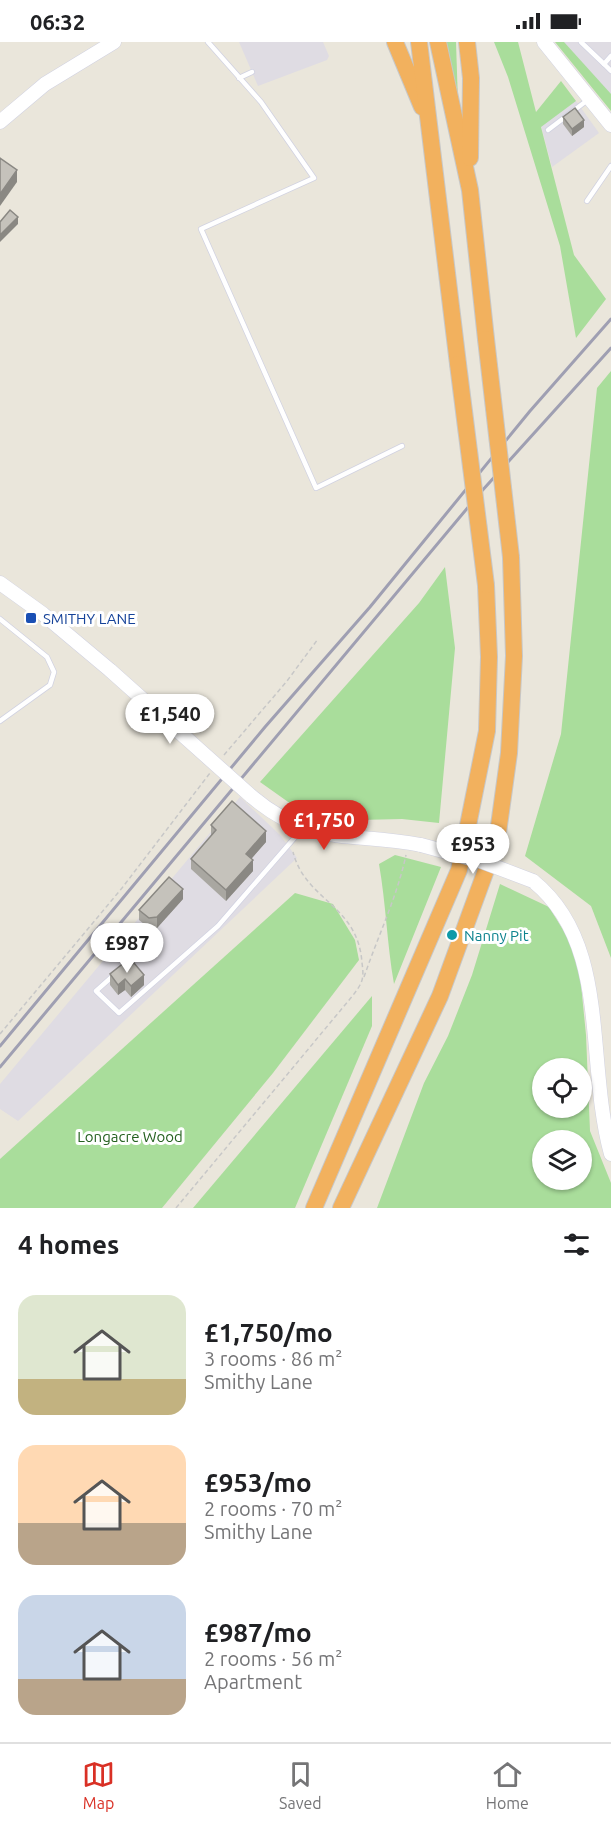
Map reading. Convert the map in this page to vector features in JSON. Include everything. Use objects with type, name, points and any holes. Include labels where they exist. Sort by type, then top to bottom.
[{"type":"highway","points":[[394,42],[432,130]]},
{"type":"highway","points":[[314,1208],[459,870],[487,731],[489,657],[486,585],[432,130],[419,42]]},
{"type":"highway","points":[[341,1208],[440,996],[497,840],[509,753],[514,656],[510,557],[470,190],[438,42]]},
{"type":"highway","points":[[467,42],[471,78],[470,190]]},
{"type":"street","points":[[0,122],[45,84],[114,42]]},
{"type":"street","points":[[544,42],[611,125]]},
{"type":"street","points":[[0,583],[51,620],[251,796],[275,814],[303,828],[333,836],[415,843],[480,861],[533,881],[552,894],[569,911],[583,931],[594,962],[599,994],[604,1118],[611,1154]]},
{"type":"lane","points":[[208,42],[261,102],[314,178],[201,229],[316,488],[402,446]]},
{"type":"lane","points":[[581,42],[611,71]]},
{"type":"lane","points":[[604,64],[611,56]]},
{"type":"lane","points":[[239,78],[252,72]]},
{"type":"lane","points":[[548,130],[589,99]]},
{"type":"lane","points":[[587,201],[611,166]]},
{"type":"lane","points":[[0,619],[46,657],[54,672],[50,685],[0,721]]},
{"type":"lane","points":[[159,934],[96,991],[119,1012],[218,926],[303,828]]},
{"type":"path","points":[[223,756],[287,681],[318,639]]},
{"type":"path","points":[[0,1034],[122,888],[216,765]]},
{"type":"path","points":[[290,843],[296,865],[307,881],[356,933],[361,944],[363,978]]},
{"type":"path","points":[[176,1208],[340,1011],[363,978],[415,843]]},
{"type":"shaded area","points":[[239,42],[323,42],[329,56],[327,60],[258,86]]},
{"type":"shaded area","points":[[560,42],[611,42],[611,102]]},
{"type":"shaded area","points":[[576,101],[599,133],[552,167],[541,126]]},
{"type":"shaded area","points":[[240,797],[280,835],[297,858],[18,1121],[0,1109],[0,1084]]},
{"type":"green space","points":[[446,42],[456,42],[458,103]]},
{"type":"green space","points":[[494,42],[518,42],[536,112],[561,81],[576,101],[541,127],[574,255],[606,299],[576,338],[560,246],[508,77]]},
{"type":"green space","points":[[555,42],[564,42],[611,94],[611,111]]},
{"type":"green space","points":[[611,371],[611,958],[591,906],[525,856],[561,734],[597,388]]},
{"type":"green space","points":[[445,567],[455,648],[439,823],[402,819],[315,821],[260,782],[419,603]]},
{"type":"green space","points":[[395,855],[441,867],[394,984],[379,864]]},
{"type":"green space","points":[[500,884],[549,907],[578,954],[587,1058],[532,1058],[532,1118],[589,1118],[590,1130],[532,1130],[532,1190],[592,1190],[592,1136],[611,1183],[611,1208],[377,1208],[424,1083],[448,1036],[472,975]]},
{"type":"green space","name":"Longacre Wood","points":[[295,893],[333,904],[355,940],[359,960],[273,1073],[162,1208],[0,1208],[0,1159]]},
{"type":"green space","points":[[372,996],[372,1026],[295,1208],[193,1208]]},
{"type":"building","points":[[575,108],[584,120],[572,129],[563,117]]},
{"type":"building","points":[[0,158],[17,170],[0,194]]},
{"type":"building","points":[[10,210],[18,217],[0,235],[0,222]]},
{"type":"building","points":[[232,801],[266,831],[246,854],[253,860],[226,890],[191,859],[216,830],[211,825]]},
{"type":"building","points":[[169,877],[183,889],[157,917],[149,918],[139,910]]},
{"type":"building","points":[[125,962],[129,967],[134,963],[144,975],[131,986],[125,979],[118,985],[110,974]]},
{"type":"railway","points":[[0,1046],[265,727],[370,607],[530,411],[611,319]]},
{"type":"railway","points":[[0,1067],[480,493],[611,348]]},
{"type":"place","name":"SMITHY LANE","points":[[31,618]]},
{"type":"place","name":"Nanny Pit","points":[[452,935]]}]
